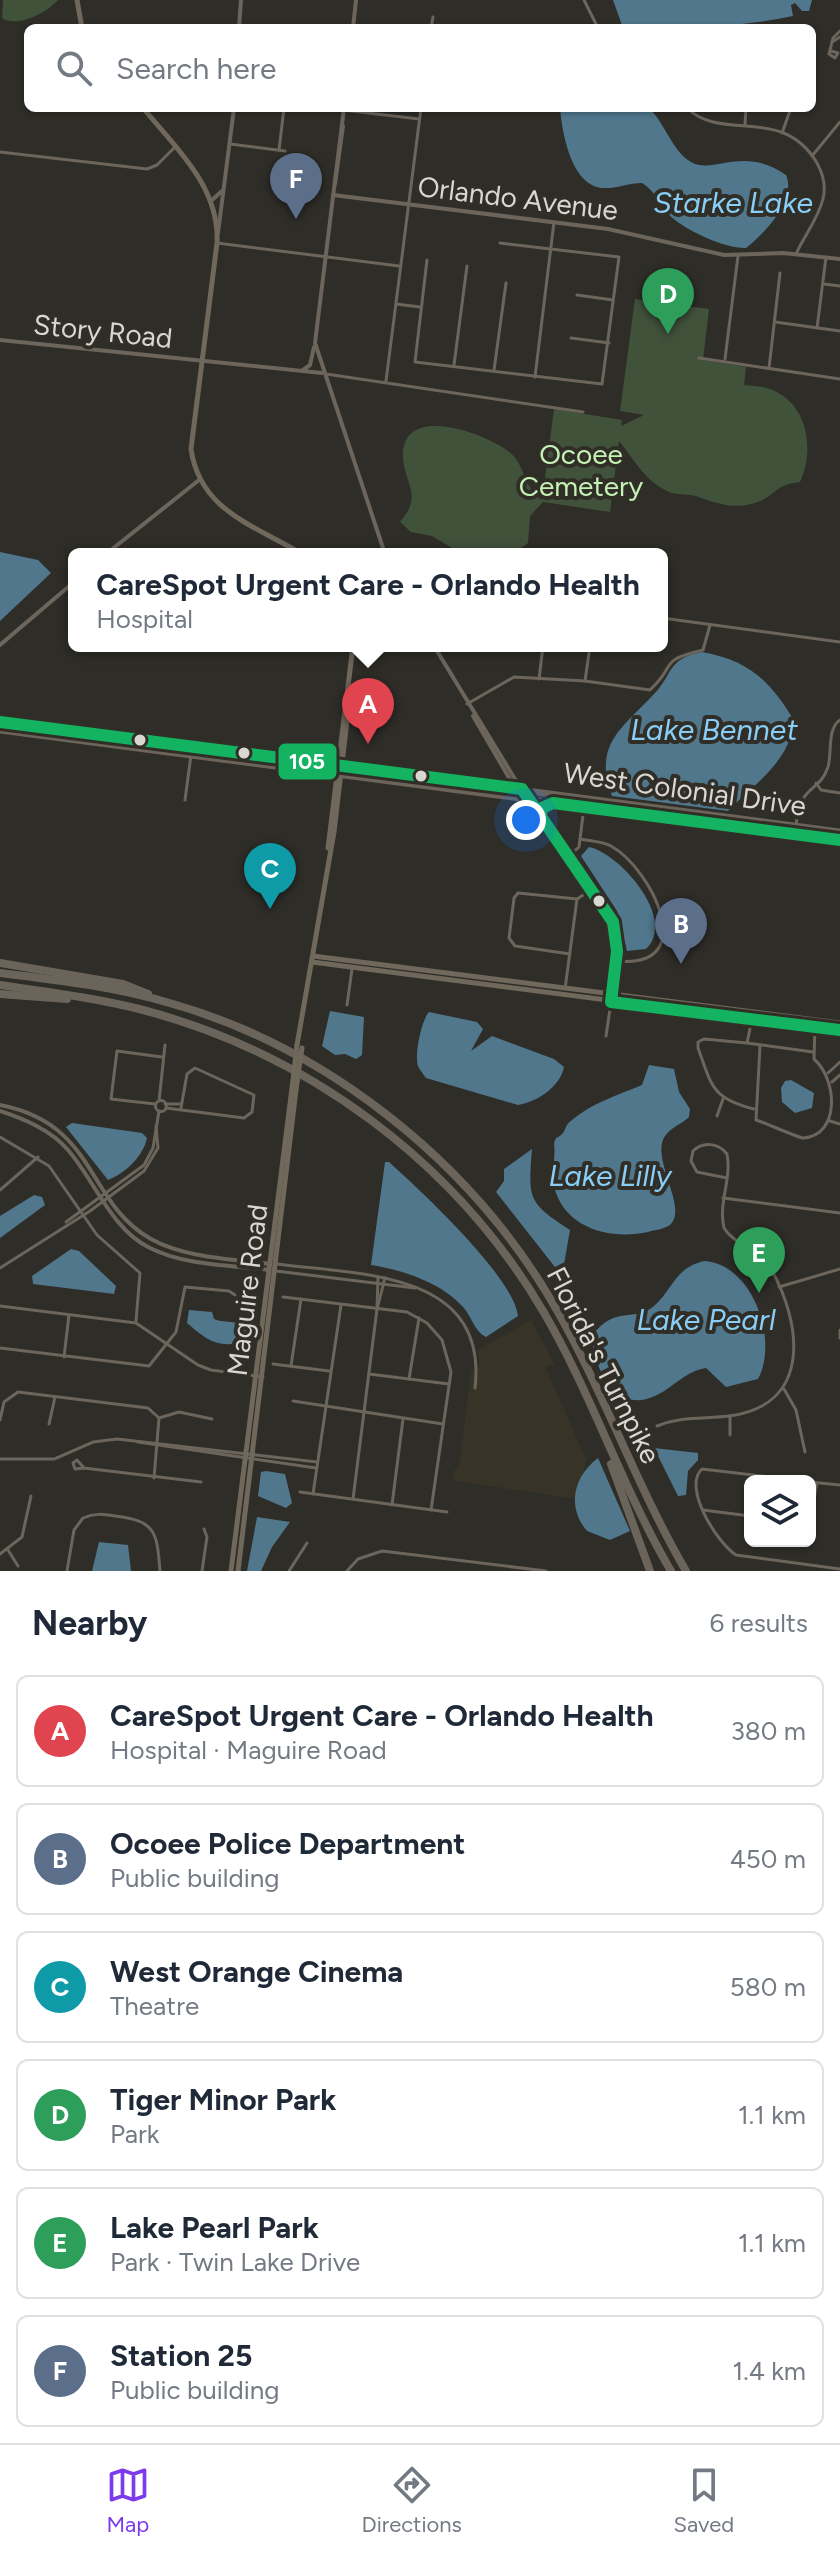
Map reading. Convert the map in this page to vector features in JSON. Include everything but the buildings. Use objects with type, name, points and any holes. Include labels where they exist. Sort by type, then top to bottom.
[{"type":"highway","name":"West Colonial Drive","points":[[0,722],[246,763],[499,786],[553,803],[664,813]]},
{"type":"highway","name":"West Colonial Drive","points":[[0,730],[271,756],[338,770],[700,818],[732,826],[840,840]]},
{"type":"highway","points":[[246,763],[271,756]]},
{"type":"highway","name":"West Colonial Drive","points":[[700,818],[744,819],[840,832]]},
{"type":"highway","points":[[732,826],[744,819]]},
{"type":"highway","points":[[0,963],[123,984],[171,1003]]},
{"type":"highway","name":"Florida's Turnpike","points":[[0,973],[97,987],[171,1003],[256,1036],[346,1086],[418,1141],[482,1205],[519,1250],[556,1309],[640,1485],[686,1571]]},
{"type":"highway","name":"Florida's Turnpike","points":[[0,985],[81,997],[171,1018],[259,1052],[341,1099],[396,1139],[468,1209],[523,1281],[560,1342],[610,1451],[671,1571]]},
{"type":"highway","points":[[0,994],[62,1000],[81,997]]},
{"type":"highway","points":[[610,1451],[611,1463],[650,1571]]},
{"type":"main road","points":[[77,0],[81,24]]},
{"type":"main road","points":[[146,112],[175,147],[213,204],[217,243],[191,449],[199,480],[206,492],[230,513],[291,548]]},
{"type":"main road","name":"Maguire Road","points":[[238,1571],[249,1456],[303,1014],[348,712],[346,697],[352,652]]},
{"type":"main road","points":[[313,959],[513,989],[753,1011],[840,1023]]},
{"type":"main road","points":[[513,989],[565,989],[611,999],[840,1030]]},
{"type":"main road","points":[[752,1019],[753,1011]]},
{"type":"main road","name":"Maguire Road","points":[[231,1571],[249,1456]]},
{"type":"street","points":[[239,24],[241,0]]},
{"type":"street","points":[[353,24],[356,0]]},
{"type":"street","points":[[584,0],[596,24]]},
{"type":"street","points":[[432,24],[433,17]]},
{"type":"street","points":[[831,51],[832,42],[840,31]]},
{"type":"street","points":[[832,42],[840,37]]},
{"type":"street","points":[[217,234],[234,112]]},
{"type":"street","points":[[279,150],[284,112]]},
{"type":"street","points":[[301,371],[310,365],[315,343],[344,112]]},
{"type":"street","points":[[366,112],[419,119]]},
{"type":"street","points":[[386,381],[420,112]]},
{"type":"street","points":[[695,112],[716,123],[745,124],[782,133],[812,156],[822,175],[823,198],[798,254]]},
{"type":"street","points":[[745,124],[746,112]]},
{"type":"street","points":[[782,133],[790,112]]},
{"type":"street","points":[[812,156],[840,122]]},
{"type":"street","points":[[230,144],[285,151]]},
{"type":"street","points":[[0,152],[147,169],[157,165],[175,147]]},
{"type":"street","points":[[213,204],[225,185]]},
{"type":"street","name":"Orlando Avenue","points":[[333,195],[627,232],[738,256],[798,254],[840,259]]},
{"type":"street","points":[[213,204],[224,197]]},
{"type":"street","points":[[535,378],[554,222]]},
{"type":"street","points":[[217,243],[399,266]]},
{"type":"street","points":[[427,260],[415,362],[597,386],[605,380],[619,257],[500,243]]},
{"type":"street","points":[[725,361],[738,256]]},
{"type":"street","points":[[817,328],[826,257]]},
{"type":"street","points":[[454,367],[467,266]]},
{"type":"street","points":[[769,368],[780,273]]},
{"type":"street","points":[[494,372],[506,283]]},
{"type":"street","points":[[823,284],[840,286]]},
{"type":"street","points":[[577,295],[613,300]]},
{"type":"street","points":[[396,304],[421,307]]},
{"type":"street","points":[[775,322],[840,331]]},
{"type":"street","points":[[571,338],[609,343]]},
{"type":"street","name":"Story Road","points":[[0,340],[322,373]]},
{"type":"street","points":[[315,343],[322,373],[383,548]]},
{"type":"street","points":[[699,358],[840,379]]},
{"type":"street","points":[[322,373],[583,412]]},
{"type":"street","points":[[114,548],[199,480]]},
{"type":"street","points":[[0,645],[68,587]]},
{"type":"street","points":[[668,619],[840,642]]},
{"type":"street","points":[[468,706],[507,680],[522,677],[650,690],[670,661],[686,652],[703,650],[710,625]]},
{"type":"street","points":[[437,652],[506,772],[613,922],[617,936],[616,960],[606,1036]]},
{"type":"street","points":[[539,679],[542,652]]},
{"type":"street","points":[[585,681],[589,652]]},
{"type":"street","points":[[468,706],[522,794],[568,857]]},
{"type":"street","points":[[796,826],[802,796],[828,766],[838,722]]},
{"type":"street","points":[[185,800],[191,755]]},
{"type":"street","points":[[499,786],[506,772]]},
{"type":"street","points":[[816,783],[821,790],[840,793]]},
{"type":"street","points":[[541,816],[542,808],[553,803]]},
{"type":"street","points":[[568,857],[579,847],[584,807]]},
{"type":"street","points":[[580,839],[608,844],[635,868],[664,920],[665,933],[652,955],[640,961],[616,960]]},
{"type":"street","points":[[570,954],[515,946],[509,938],[514,898],[518,893],[577,899],[591,889]]},
{"type":"street","points":[[565,989],[577,899]]},
{"type":"street","points":[[347,1005],[352,964]]},
{"type":"street","points":[[747,1043],[752,1019]]},
{"type":"street","points":[[760,1046],[754,1109],[756,1120],[774,1124],[797,1137],[815,1136],[830,1121],[838,1091],[813,1052],[815,1026]]},
{"type":"street","points":[[754,1109],[723,1099],[713,1091],[698,1042],[704,1039],[813,1052]]},
{"type":"street","points":[[0,1268],[145,1166],[158,1148],[157,1103],[165,1045]]},
{"type":"street","points":[[162,1057],[117,1051],[111,1099],[180,1106],[244,1118],[252,1112],[254,1095],[195,1068],[187,1074],[180,1106]]},
{"type":"street","points":[[828,1073],[840,1062]]},
{"type":"street","points":[[832,1082],[840,1075]]},
{"type":"street","points":[[717,1116],[723,1099]]},
{"type":"street","points":[[159,1111],[166,1106]]},
{"type":"street","points":[[0,1108],[28,1114],[62,1132],[137,1229],[167,1247],[273,1267],[423,1289]]},
{"type":"street","points":[[0,1108],[30,1123],[68,1150],[134,1238],[149,1248],[200,1262],[378,1277],[423,1289],[448,1304],[468,1328],[475,1345],[475,1388]]},
{"type":"street","points":[[830,1121],[840,1124]]},
{"type":"street","points":[[0,1137],[49,1166],[113,1252],[142,1278],[136,1323]]},
{"type":"street","points":[[657,1426],[688,1417],[730,1416],[761,1407],[784,1389],[794,1362],[794,1347],[779,1287],[764,1259],[728,1235],[721,1217],[723,1198],[727,1178],[729,1164],[723,1148],[704,1145],[693,1151],[691,1161],[697,1172],[727,1178]]},
{"type":"street","points":[[0,1190],[38,1157]]},
{"type":"street","points":[[63,1225],[94,1208],[102,1198]]},
{"type":"street","points":[[723,1198],[840,1213]]},
{"type":"street","points":[[90,1203],[94,1208]]},
{"type":"street","points":[[779,1287],[840,1269]]},
{"type":"street","points":[[377,1309],[375,1295],[378,1277]]},
{"type":"street","points":[[353,1499],[377,1309],[385,1278]]},
{"type":"street","points":[[0,1348],[149,1366],[176,1332],[185,1287],[229,1291],[235,1295]]},
{"type":"street","points":[[375,1295],[382,1296]]},
{"type":"street","points":[[283,1297],[398,1310],[419,1318],[435,1331],[447,1350],[450,1385],[431,1510]]},
{"type":"street","points":[[291,1366],[301,1299]]},
{"type":"street","points":[[313,1494],[341,1305]]},
{"type":"street","points":[[0,1306],[136,1323],[211,1370],[259,1376]]},
{"type":"street","points":[[64,1357],[69,1315]]},
{"type":"street","points":[[409,1379],[419,1318]]},
{"type":"street","points":[[840,1330],[840,1338]]},
{"type":"street","points":[[273,1364],[330,1371]]},
{"type":"street","points":[[369,1374],[450,1385]]},
{"type":"street","points":[[784,1389],[796,1410],[805,1452]]},
{"type":"street","points":[[0,1420],[4,1402],[12,1393],[148,1408],[159,1418],[154,1478]]},
{"type":"street","points":[[49,1424],[56,1396]]},
{"type":"street","points":[[293,1401],[445,1424]]},
{"type":"street","points":[[159,1418],[179,1412],[212,1419]]},
{"type":"street","points":[[730,1416],[730,1435]]},
{"type":"street","points":[[392,1505],[403,1419]]},
{"type":"street","points":[[0,1459],[54,1459],[93,1442],[134,1440],[317,1465]]},
{"type":"street","points":[[84,1468],[201,1482]]},
{"type":"street","points":[[755,1475],[702,1469],[696,1477],[695,1492],[726,1546],[736,1555],[840,1569]]},
{"type":"street","points":[[816,1488],[817,1483],[840,1485]]},
{"type":"street","points":[[300,1492],[447,1512]]},
{"type":"street","points":[[0,1554],[8,1550],[27,1525],[31,1496]]},
{"type":"street","points":[[703,1510],[744,1515]]},
{"type":"street","points":[[67,1571],[74,1530],[83,1518],[101,1514],[134,1518],[147,1524],[158,1543],[160,1571]]},
{"type":"street","points":[[202,1571],[207,1537],[204,1529]]},
{"type":"street","points":[[289,1571],[307,1543]]},
{"type":"street","points":[[8,1550],[18,1566]]},
{"type":"street","points":[[347,1571],[358,1559],[382,1551],[546,1571]]},
{"type":"street","points":[[471,1571],[472,1561]]},
{"type":"shaded area","points":[[531,1320],[555,1365],[545,1366],[586,1459],[578,1499],[455,1481],[451,1477],[460,1461],[471,1371],[479,1365],[478,1350]]},
{"type":"green space","points":[[3,0],[58,0],[39,14],[24,20],[9,21],[2,18]]},
{"type":"green space","name":"Ocoee Cemetery","points":[[635,299],[709,309],[703,360],[746,367],[744,385],[767,388],[793,405],[805,429],[805,469],[800,482],[784,486],[759,501],[737,506],[723,504],[663,489],[641,470],[619,441],[610,512],[543,502],[530,516],[528,543],[521,548],[452,548],[432,536],[411,532],[400,522],[412,495],[403,453],[408,438],[418,429],[449,427],[498,444],[514,456],[531,489],[542,500],[554,409],[622,420],[621,426],[644,415],[620,411]]},
{"type":"water","points":[[613,0],[812,0],[809,11],[802,11],[795,3],[791,5],[793,16],[751,23],[622,24]]},
{"type":"water","name":"Starke Lake","points":[[561,112],[652,112],[679,151],[691,162],[709,165],[743,161],[770,166],[786,175],[787,195],[777,216],[746,248],[729,246],[690,230],[675,220],[642,183],[613,188],[592,185],[576,168],[563,130]]},
{"type":"water","points":[[0,552],[38,560],[51,573],[0,621]]},
{"type":"water","name":"Lake Bennet","points":[[702,652],[745,667],[757,674],[776,694],[794,721],[786,749],[769,771],[728,811],[612,796],[606,763],[613,739],[660,687],[676,663]]},
{"type":"water","points":[[589,847],[615,861],[641,889],[655,922],[654,937],[646,949],[627,951],[617,911],[581,856]]},
{"type":"water","points":[[330,1011],[364,1017],[362,1055],[356,1059],[345,1054],[335,1055],[322,1046]]},
{"type":"water","points":[[429,1012],[477,1022],[483,1029],[471,1051],[492,1036],[554,1059],[564,1067],[562,1074],[547,1092],[533,1101],[518,1105],[426,1078],[418,1066],[417,1053],[421,1029]]},
{"type":"water","name":"Lake Lilly","points":[[649,1065],[674,1069],[679,1092],[690,1109],[689,1117],[667,1133],[662,1145],[675,1216],[666,1227],[634,1234],[591,1228],[578,1222],[559,1201],[553,1181],[554,1143],[569,1122],[580,1114],[642,1085]]},
{"type":"water","points":[[791,1080],[814,1093],[812,1108],[795,1113],[782,1102],[781,1088],[785,1081]]},
{"type":"water","points":[[72,1123],[142,1133],[147,1138],[142,1152],[132,1164],[108,1180],[66,1127]]},
{"type":"water","points":[[532,1149],[530,1179],[534,1198],[538,1206],[570,1230],[562,1276],[496,1192],[504,1181],[504,1169]]},
{"type":"water","points":[[385,1162],[389,1162],[422,1193],[483,1257],[512,1299],[518,1316],[486,1337],[463,1307],[433,1284],[396,1270],[371,1265]]},
{"type":"water","points":[[34,1195],[42,1197],[45,1205],[0,1238],[0,1216]]},
{"type":"water","points":[[71,1249],[79,1251],[116,1286],[114,1294],[33,1284],[32,1276]]},
{"type":"water","name":"Lake Pearl","points":[[705,1261],[722,1266],[736,1276],[757,1307],[765,1345],[764,1363],[758,1379],[726,1387],[706,1368],[692,1372],[657,1395],[643,1400],[619,1395],[597,1363],[592,1336],[609,1320],[647,1311],[661,1299],[681,1273]]},
{"type":"water","points":[[189,1310],[212,1312],[214,1319],[251,1326],[247,1359],[237,1359],[232,1344],[213,1341],[187,1323]]},
{"type":"water","points":[[654,1448],[698,1453],[698,1460],[688,1471],[686,1495],[678,1496]]},
{"type":"water","points":[[598,1458],[630,1531],[610,1540],[587,1531],[576,1512],[578,1482]]},
{"type":"water","points":[[261,1472],[285,1474],[292,1503],[286,1508],[258,1496]]},
{"type":"water","points":[[257,1517],[290,1522],[272,1547],[261,1571],[247,1571]]},
{"type":"water","points":[[99,1542],[128,1545],[131,1571],[92,1571]]},
{"type":"transit line","name":"105","points":[[0,722],[522,789],[613,922],[617,951],[611,1002],[840,1030]]},
{"type":"transit line","name":"105","points":[[541,816],[542,808],[553,803],[840,840]]},
{"type":"place","name":"Station 25","points":[[296,219]]},
{"type":"place","name":"Tiger Minor Park","points":[[668,334]]},
{"type":"place","name":"CareSpot Urgent Care - Orlando Health","points":[[368,744]]},
{"type":"place","name":"West Orange Cinema","points":[[270,909]]},
{"type":"place","name":"Ocoee Police Department","points":[[681,964]]},
{"type":"place","name":"Lake Pearl Park","points":[[759,1293]]}]
